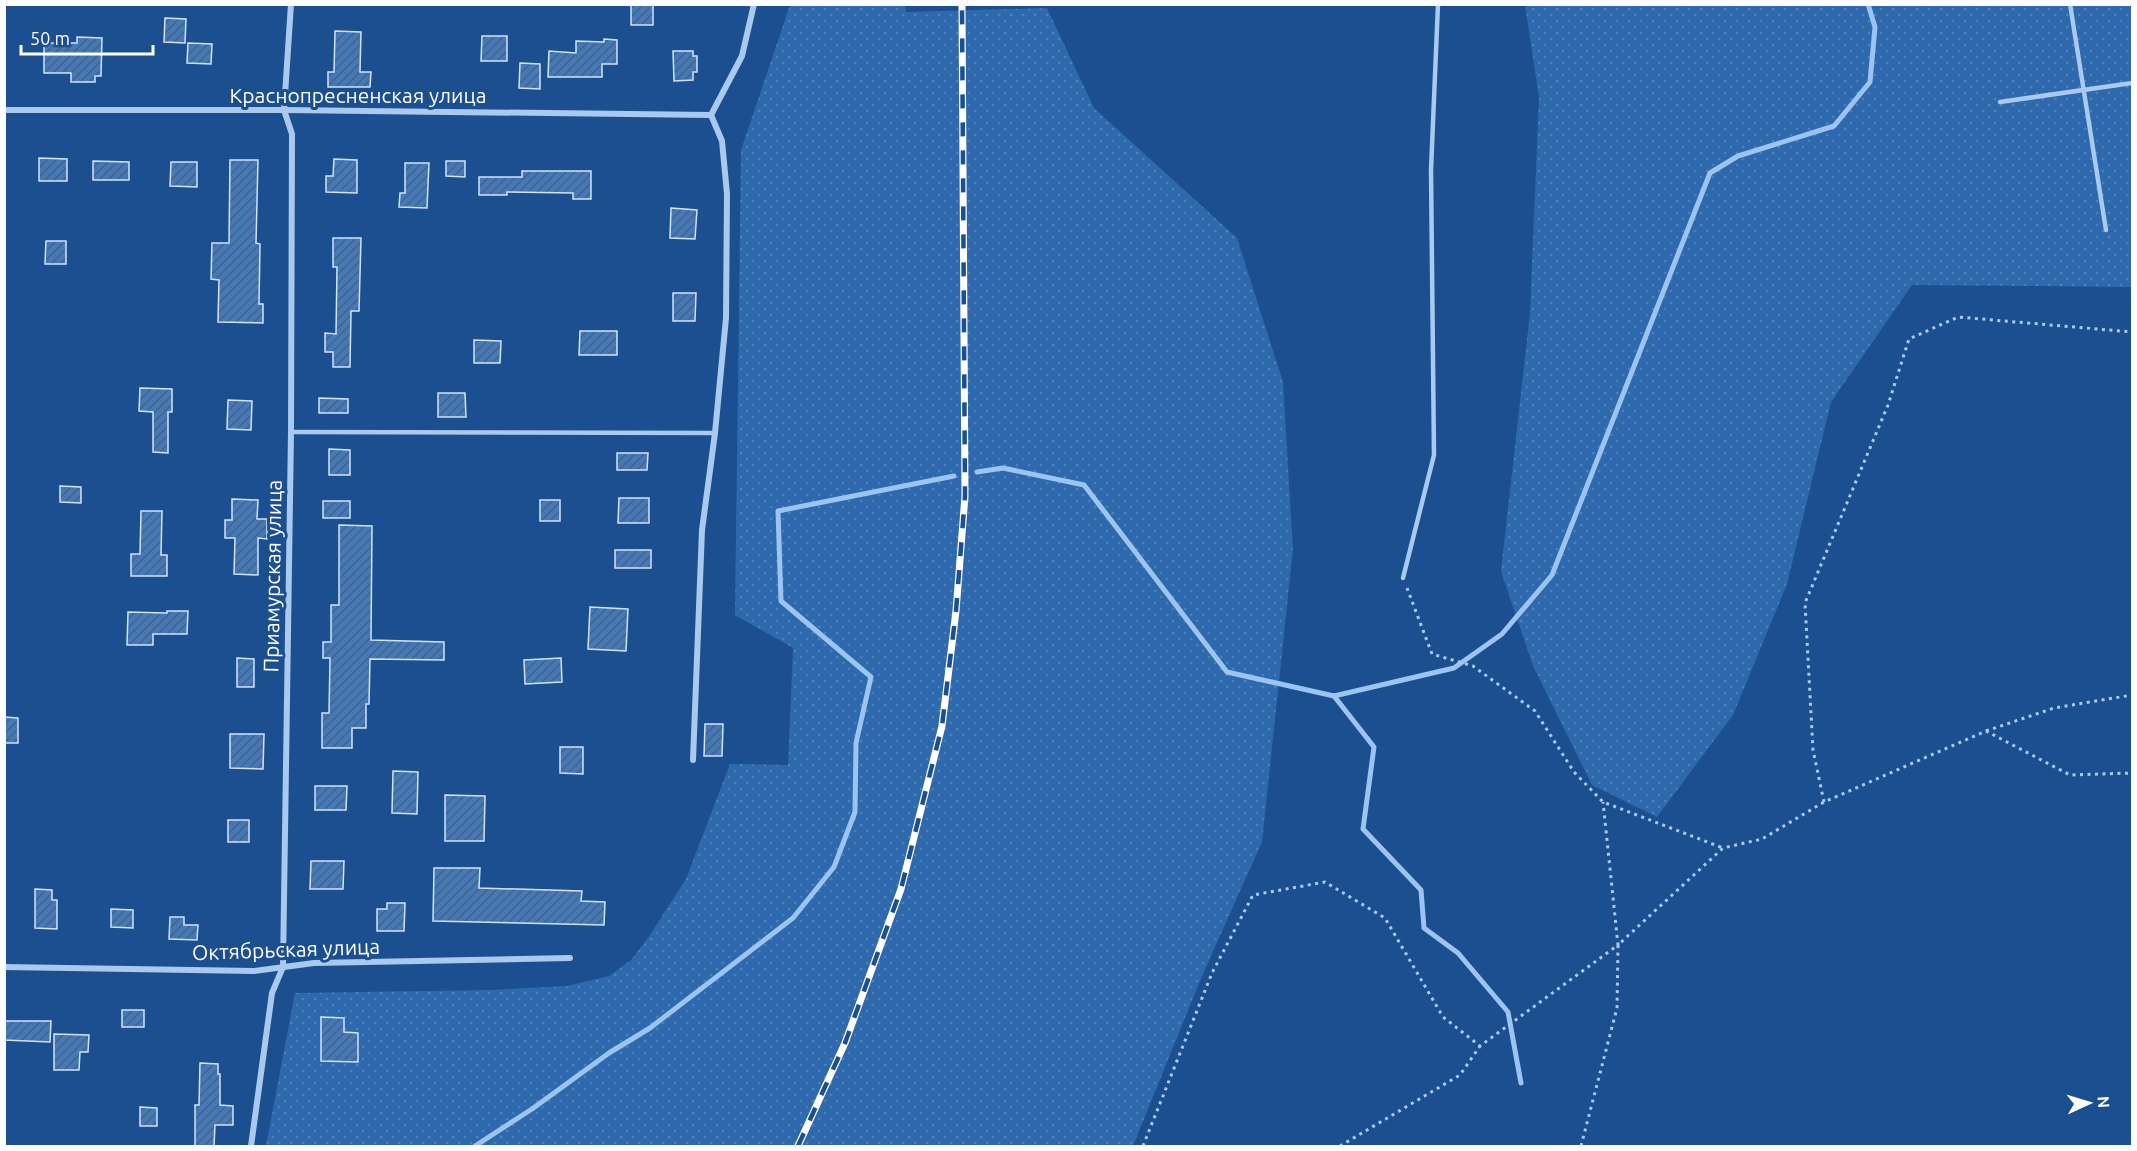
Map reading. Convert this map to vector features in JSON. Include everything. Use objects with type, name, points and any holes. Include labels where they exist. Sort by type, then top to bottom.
[{"type":"street","name":"Приамурская улица","points":[[251,1146],[272,993],[283,967],[291,432],[292,134],[284,110],[291,4]]},
{"type":"street","points":[[693,760],[702,530],[715,433],[726,318],[727,194],[722,141],[711,114],[742,56],[754,4]]},
{"type":"street","name":"Краснопресненская улица","points":[[4,110],[711,114]]},
{"type":"street","name":"Октябрьская улица","points":[[4,967],[254,971],[314,963],[570,958]]},
{"type":"lane","points":[[1403,578],[1434,454],[1431,170],[1438,4]]},
{"type":"lane","points":[[2070,4],[2106,230]]},
{"type":"lane","points":[[2000,102],[2133,84]]},
{"type":"lane","points":[[291,432],[715,433]]},
{"type":"path","points":[[1824,802],[1813,750],[1805,603],[1888,405],[1909,339],[1958,317],[2133,332]]},
{"type":"path","points":[[1403,578],[1432,654],[1473,666],[1535,711],[1574,772],[1603,802],[1723,848]]},
{"type":"path","points":[[1340,1146],[1460,1076],[1480,1046],[1618,945],[1723,848],[1762,839],[1824,802],[1986,731],[2054,708],[2133,695]]},
{"type":"path","points":[[1986,731],[2070,775],[2133,773]]},
{"type":"path","points":[[1581,1146],[1617,1008],[1618,945],[1603,802]]},
{"type":"path","points":[[1143,1146],[1212,973],[1253,894],[1325,882],[1386,918],[1443,1017],[1480,1046]]},
{"type":"shaded area","points":[[790,5],[905,5],[906,12],[1047,8],[1094,108],[1237,238],[1283,382],[1293,549],[1262,842],[1202,976],[1133,1146],[266,1146],[295,993],[488,990],[567,986],[609,976],[631,960],[686,879],[730,764],[788,765],[793,648],[735,615],[741,150]]},
{"type":"shaded area","points":[[1525,5],[2132,5],[2132,287],[1912,285],[1831,402],[1787,584],[1733,715],[1657,817],[1592,785],[1533,666],[1501,571],[1530,313],[1539,97]]},
{"type":"building","points":[[631,4],[653,4],[653,25],[631,25]]},
{"type":"building","points":[[165,18],[186,19],[185,43],[164,42]]},
{"type":"building","points":[[335,31],[361,32],[360,72],[371,72],[370,87],[328,87],[328,72],[334,72]]},
{"type":"building","points":[[482,36],[507,36],[507,61],[481,61]]},
{"type":"building","points":[[77,37],[102,38],[101,76],[95,76],[95,82],[71,82],[71,73],[44,73],[44,43],[77,43]]},
{"type":"building","points":[[604,39],[617,40],[617,64],[602,64],[602,77],[548,77],[549,51],[576,53],[576,41],[604,42]]},
{"type":"building","points":[[188,43],[212,44],[211,64],[187,63]]},
{"type":"building","points":[[673,51],[693,51],[693,56],[697,56],[697,72],[693,72],[693,80],[674,81]]},
{"type":"building","points":[[520,63],[540,64],[540,89],[519,88]]},
{"type":"building","points":[[39,158],[67,159],[67,181],[39,181]]},
{"type":"building","points":[[334,159],[357,160],[357,193],[326,192],[326,176],[333,176]]},
{"type":"building","points":[[230,160],[258,160],[256,243],[260,244],[259,304],[263,304],[263,323],[218,322],[219,280],[211,279],[212,243],[229,243]]},
{"type":"building","points":[[93,161],[129,162],[129,180],[93,180]]},
{"type":"building","points":[[446,161],[465,161],[465,177],[446,176]]},
{"type":"building","points":[[171,162],[197,162],[197,187],[170,186]]},
{"type":"building","points":[[405,163],[429,163],[427,208],[399,207],[400,193],[405,193]]},
{"type":"building","points":[[522,171],[591,171],[591,199],[573,199],[573,193],[507,192],[507,195],[479,195],[479,177],[522,177]]},
{"type":"building","points":[[671,208],[697,210],[695,239],[670,238]]},
{"type":"building","points":[[333,238],[361,238],[359,311],[351,311],[350,367],[333,367],[333,352],[325,352],[325,333],[336,334],[337,267],[333,267]]},
{"type":"building","points":[[46,241],[66,241],[66,264],[45,264]]},
{"type":"building","points":[[673,293],[696,293],[695,321],[673,321]]},
{"type":"building","points":[[580,331],[617,331],[617,355],[579,355]]},
{"type":"building","points":[[474,340],[501,341],[500,363],[474,363]]},
{"type":"building","points":[[140,388],[172,389],[172,412],[168,412],[168,453],[153,452],[153,412],[139,411]]},
{"type":"building","points":[[438,393],[465,393],[466,417],[438,417]]},
{"type":"building","points":[[319,398],[348,399],[348,413],[319,413]]},
{"type":"building","points":[[228,400],[252,401],[251,430],[227,429]]},
{"type":"building","points":[[329,449],[350,450],[350,475],[329,475]]},
{"type":"building","points":[[617,453],[648,453],[647,470],[617,470]]},
{"type":"building","points":[[60,486],[81,487],[81,503],[60,502]]},
{"type":"building","points":[[619,498],[649,498],[649,523],[618,523]]},
{"type":"building","points":[[232,499],[258,500],[257,519],[267,519],[267,539],[258,538],[258,575],[234,574],[235,538],[225,538],[225,520],[232,520]]},
{"type":"building","points":[[540,500],[560,500],[560,521],[540,521]]},
{"type":"building","points":[[323,501],[350,501],[350,518],[323,518]]},
{"type":"building","points":[[141,511],[162,511],[161,555],[167,555],[167,576],[131,576],[131,554],[140,554]]},
{"type":"building","points":[[339,525],[372,526],[371,640],[444,642],[444,660],[370,659],[366,728],[352,728],[352,748],[322,748],[322,713],[329,713],[330,658],[323,658],[323,642],[331,642],[331,605],[339,605]]},
{"type":"building","points":[[615,550],[651,550],[651,568],[615,568]]},
{"type":"building","points":[[590,607],[628,609],[626,651],[588,649]]},
{"type":"building","points":[[167,611],[188,611],[187,634],[153,634],[153,645],[127,645],[128,612],[167,613]]},
{"type":"building","points":[[237,658],[254,659],[254,687],[237,687]]},
{"type":"building","points":[[561,658],[562,682],[525,684],[524,660]]},
{"type":"building","points":[[4,717],[18,718],[18,743],[4,743]]},
{"type":"building","points":[[705,724],[723,724],[722,756],[704,756]]},
{"type":"building","points":[[230,734],[264,734],[263,769],[230,768]]},
{"type":"building","points":[[560,747],[583,747],[583,774],[560,773]]},
{"type":"building","points":[[393,771],[418,772],[417,814],[392,813]]},
{"type":"building","points":[[315,786],[347,786],[346,810],[315,810]]},
{"type":"building","points":[[445,795],[485,796],[484,841],[445,841]]},
{"type":"building","points":[[228,820],[249,820],[249,842],[228,842]]},
{"type":"building","points":[[311,861],[344,861],[343,889],[310,889]]},
{"type":"building","points":[[434,868],[480,868],[479,888],[582,891],[581,901],[605,902],[604,925],[433,921]]},
{"type":"building","points":[[35,889],[52,890],[52,900],[57,900],[57,929],[35,928]]},
{"type":"building","points":[[387,903],[405,903],[404,931],[377,931],[377,909],[387,909]]},
{"type":"building","points":[[111,909],[133,910],[133,928],[111,927]]},
{"type":"building","points":[[170,917],[184,917],[184,925],[198,925],[197,940],[169,939]]},
{"type":"building","points":[[122,1010],[144,1010],[144,1027],[122,1027]]},
{"type":"building","points":[[321,1017],[344,1018],[344,1032],[358,1033],[358,1062],[321,1061]]},
{"type":"building","points":[[4,1021],[51,1021],[50,1042],[4,1040]]},
{"type":"building","points":[[54,1034],[89,1035],[88,1052],[80,1052],[79,1070],[54,1070]]},
{"type":"building","points":[[200,1063],[218,1064],[220,1105],[233,1106],[233,1125],[215,1125],[214,1146],[195,1146],[195,1105],[199,1105]]},
{"type":"building","points":[[140,1107],[157,1108],[157,1126],[140,1126]]},
{"type":"waterway","points":[[977,472],[1003,468],[1084,485],[1227,672],[1334,696],[1454,668],[1502,634],[1552,575],[1710,173],[1738,156],[1834,126],[1870,82],[1875,27],[1868,4]]},
{"type":"waterway","points":[[475,1146],[532,1109],[609,1053],[650,1028],[793,918],[834,867],[855,812],[856,743],[871,677],[781,601],[778,511],[954,476]]},
{"type":"waterway","points":[[1334,696],[1374,747],[1363,829],[1421,890],[1424,928],[1458,953],[1508,1012],[1521,1083]]},
{"type":"railway","points":[[798,1146],[845,1043],[901,889],[942,726],[956,611],[965,496],[962,4]]}]
